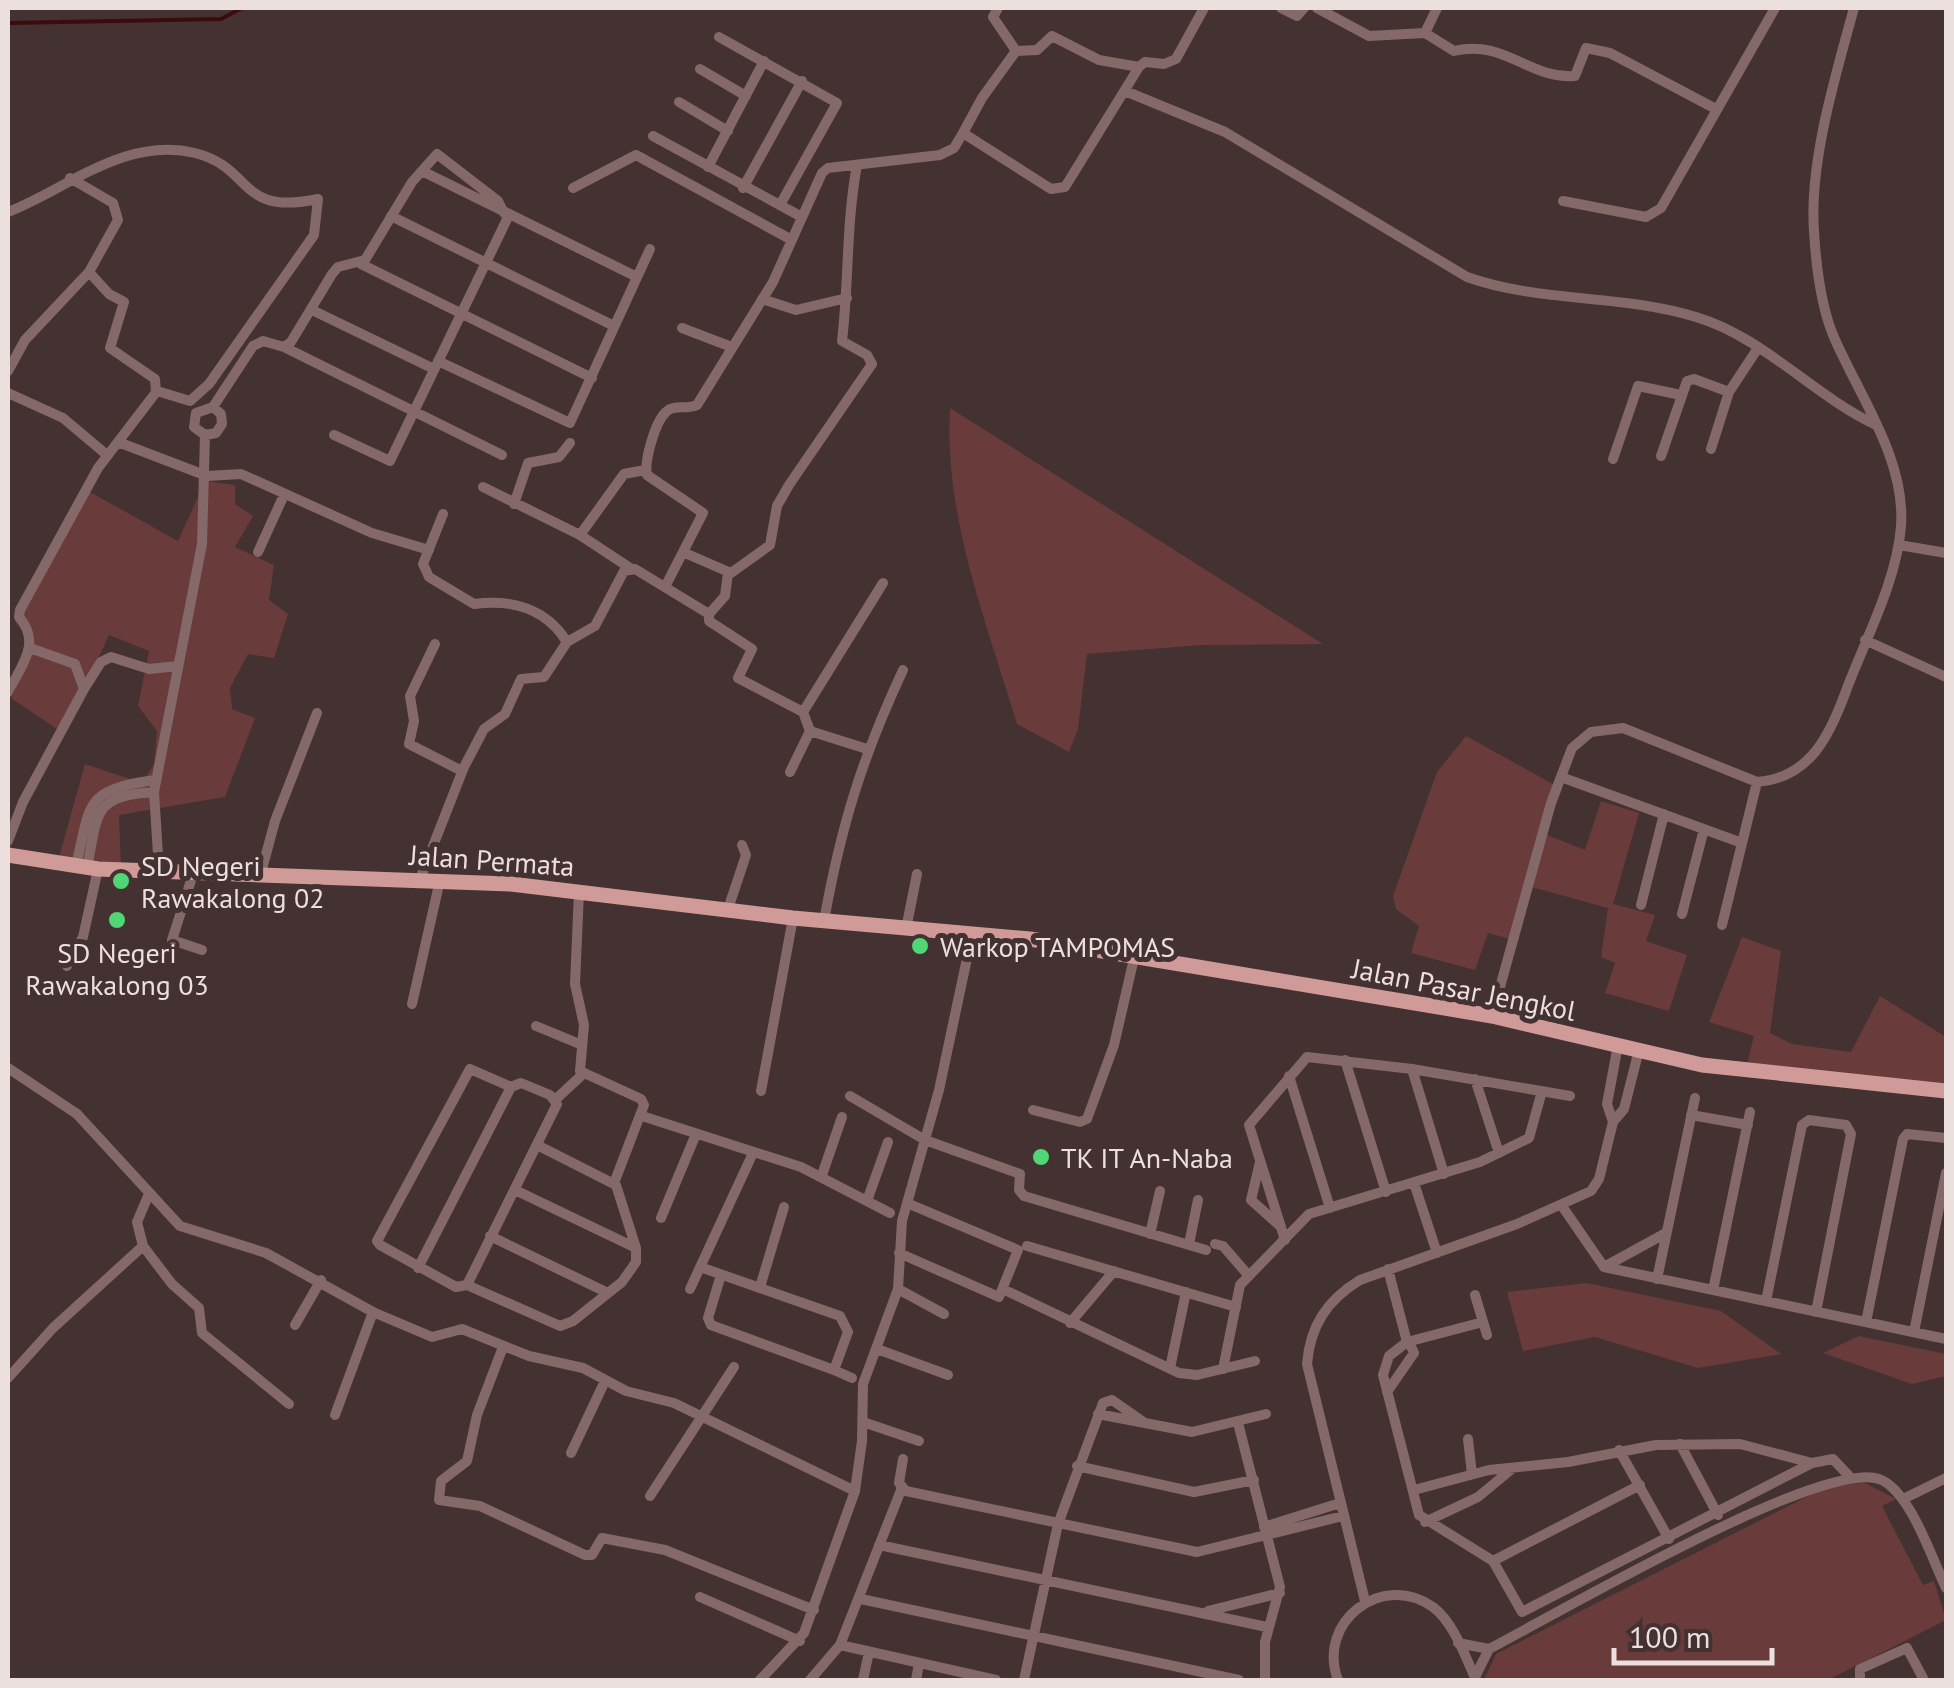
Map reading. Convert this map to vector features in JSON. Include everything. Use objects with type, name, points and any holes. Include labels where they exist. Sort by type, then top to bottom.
[{"type":"main road","name":"Jalan Permata","points":[[8,853],[87,868],[440,880],[972,935]]},
{"type":"main road","name":"Jalan Pasar Jengkol","points":[[972,935],[1134,954],[1492,1016],[1702,1065],[1946,1091]]},
{"type":"street","points":[[998,8],[993,17],[1016,51]]},
{"type":"street","points":[[963,133],[1051,189],[1060,189],[1068,184],[1139,67],[1145,62],[1164,64],[1176,59],[1204,8]]},
{"type":"street","points":[[1280,8],[1297,16],[1304,8]]},
{"type":"street","points":[[1317,8],[1369,36],[1425,33],[1454,51],[1478,46],[1551,78],[1575,76],[1586,48],[1610,53],[1716,109]]},
{"type":"street","points":[[1425,33],[1437,8]]},
{"type":"street","points":[[1563,201],[1646,217],[1654,214],[1668,199],[1775,8]]},
{"type":"street","points":[[1492,1016],[1560,777],[1580,739],[1611,727],[1631,730],[1757,782],[1792,772],[1823,745],[1865,640],[1898,545],[1900,500],[1875,424],[1828,319],[1814,233],[1817,176],[1854,8]]},
{"type":"street","points":[[1016,51],[1037,50],[1052,36],[1099,60],[1139,67]]},
{"type":"street","points":[[719,37],[802,81],[834,101],[837,108],[780,205]]},
{"type":"street","points":[[645,470],[665,413],[696,404],[762,299],[822,173],[940,155],[954,148],[982,98],[1016,51]]},
{"type":"street","points":[[708,167],[764,61]]},
{"type":"street","points":[[700,69],[746,96]]},
{"type":"street","points":[[744,188],[802,81]]},
{"type":"street","points":[[1124,91],[1225,132],[1467,278],[1492,286],[1579,294],[1696,316],[1758,348],[1826,398],[1875,424]]},
{"type":"street","points":[[680,102],[728,131]]},
{"type":"street","points":[[654,136],[800,216]]},
{"type":"street","points":[[8,212],[70,178],[132,156],[172,150],[207,157],[276,204],[318,199],[314,235],[209,384],[190,401],[156,392]]},
{"type":"street","points":[[361,264],[437,154],[498,202],[507,214]]},
{"type":"street","points":[[573,188],[636,156],[790,239]]},
{"type":"street","points":[[709,614],[725,596],[728,574],[770,545],[778,506],[788,485],[872,364],[867,354],[842,340],[847,298],[847,229],[857,165]]},
{"type":"street","points":[[422,171],[636,277]]},
{"type":"street","points":[[8,372],[25,340],[89,272],[118,220],[112,203],[70,178]]},
{"type":"street","points":[[334,435],[390,461],[507,214]]},
{"type":"street","points":[[391,216],[614,326]]},
{"type":"street","points":[[312,310],[570,424],[650,249]]},
{"type":"street","points":[[284,347],[292,342],[338,267],[361,264],[592,378]]},
{"type":"street","points":[[8,692],[30,648],[30,633],[13,611],[107,455],[156,392],[155,378],[110,348],[124,302],[109,294],[89,272]]},
{"type":"street","points":[[762,299],[796,310],[847,298]]},
{"type":"street","points":[[682,328],[730,346]]},
{"type":"street","points":[[212,407],[253,346],[263,341],[284,347],[502,455]]},
{"type":"street","points":[[1712,449],[1729,392],[1758,348]]},
{"type":"street","points":[[1661,456],[1681,395],[1691,379],[1729,392]]},
{"type":"street","points":[[1613,459],[1638,386],[1681,395]]},
{"type":"street","points":[[8,393],[63,418],[107,455]]},
{"type":"street","points":[[203,407],[212,407],[221,414],[222,424],[216,433],[206,435],[197,431],[194,417],[203,407]]},
{"type":"street","points":[[159,870],[154,786],[202,544],[206,435]]},
{"type":"street","points":[[118,442],[206,476],[236,472],[390,540],[429,550]]},
{"type":"street","points":[[514,504],[528,463],[560,457],[570,443]]},
{"type":"street","points":[[580,535],[624,474],[645,470],[704,513],[665,587]]},
{"type":"street","points":[[483,487],[580,535],[709,614],[712,626],[752,649],[740,680],[803,712],[810,731],[790,772]]},
{"type":"street","points":[[258,552],[284,495]]},
{"type":"street","points":[[443,514],[423,564],[429,578],[474,604],[500,600],[531,610],[555,622],[566,642]]},
{"type":"street","points":[[1898,545],[1946,553]]},
{"type":"street","points":[[685,553],[728,574]]},
{"type":"street","points":[[420,879],[462,772],[484,729],[505,714],[520,679],[547,675],[566,642],[595,626],[630,568]]},
{"type":"street","points":[[803,712],[883,583]]},
{"type":"street","points":[[1865,640],[1946,677]]},
{"type":"street","points":[[434,644],[410,696],[414,721],[409,744],[462,772]]},
{"type":"street","points":[[30,648],[75,664],[112,657],[149,669],[178,666]]},
{"type":"street","points":[[8,853],[22,802],[101,662]]},
{"type":"street","points":[[75,664],[84,688]]},
{"type":"street","points":[[824,922],[847,808],[867,749],[904,670]]},
{"type":"street","points":[[260,872],[274,821],[317,712]]},
{"type":"street","points":[[810,731],[867,749]]},
{"type":"street","points":[[1560,777],[1742,843]]},
{"type":"street","points":[[1722,925],[1757,782]]},
{"type":"street","points":[[67,966],[82,937],[87,868],[97,821],[106,804],[119,796],[154,786]]},
{"type":"street","points":[[1641,905],[1664,814]]},
{"type":"street","points":[[1682,914],[1704,829]]},
{"type":"street","points":[[728,909],[746,855],[742,845]]},
{"type":"street","points":[[194,871],[172,940],[202,950]]},
{"type":"street","points":[[906,929],[916,874]]},
{"type":"street","points":[[412,1004],[440,880]]},
{"type":"street","points":[[466,1285],[537,1145],[555,1100],[583,1074],[584,1024],[575,984],[580,892]]},
{"type":"street","points":[[761,1091],[793,918]]},
{"type":"street","points":[[760,1680],[800,1641],[855,1491],[863,1384],[898,1290],[907,1204],[926,1140],[972,935]]},
{"type":"street","points":[[1033,1110],[1080,1122],[1087,1119],[1114,1045],[1134,954]]},
{"type":"street","points":[[536,1026],[582,1045]]},
{"type":"street","points":[[1614,1122],[1607,1104],[1618,1045]]},
{"type":"street","points":[[1365,1601],[1306,1364],[1309,1339],[1338,1292],[1388,1269],[1562,1206],[1597,1186],[1639,1050]]},
{"type":"street","points":[[1285,1240],[1250,1118],[1307,1056],[1412,1068],[1570,1096]]},
{"type":"street","points":[[1346,1060],[1386,1192]]},
{"type":"street","points":[[8,1068],[77,1114],[180,1226],[253,1248],[321,1280],[373,1312],[432,1337],[458,1328],[504,1347],[583,1368],[604,1381],[702,1417],[855,1491]]},
{"type":"street","points":[[1412,1068],[1444,1174]]},
{"type":"street","points":[[511,1088],[474,1070],[466,1072],[377,1241],[456,1287],[466,1285],[560,1326],[572,1322],[608,1293],[636,1262],[636,1248],[616,1185],[537,1145]]},
{"type":"street","points":[[583,1074],[641,1099],[642,1116],[616,1178]]},
{"type":"street","points":[[1289,1076],[1330,1208]]},
{"type":"street","points":[[1475,1080],[1499,1153]]},
{"type":"street","points":[[418,1268],[511,1088],[521,1083],[555,1100]]},
{"type":"street","points":[[1223,1369],[1240,1285],[1309,1214],[1444,1174],[1499,1153],[1534,1132],[1542,1091]]},
{"type":"street","points":[[850,1096],[926,1140],[1020,1174],[1019,1190],[1024,1196],[1189,1244],[1223,1246],[1249,1276]]},
{"type":"street","points":[[1657,1278],[1694,1098]]},
{"type":"street","points":[[1691,1114],[1749,1118],[1713,1290]]},
{"type":"street","points":[[642,1116],[822,1175],[890,1212]]},
{"type":"street","points":[[822,1175],[842,1117]]},
{"type":"street","points":[[1766,1302],[1802,1125],[1809,1120],[1846,1125],[1852,1134],[1816,1312]]},
{"type":"street","points":[[661,1218],[696,1134]]},
{"type":"street","points":[[1866,1322],[1902,1139],[1907,1134],[1946,1138]]},
{"type":"street","points":[[868,1198],[888,1142]]},
{"type":"street","points":[[690,1288],[753,1153]]},
{"type":"street","points":[[1260,1160],[1251,1200],[1281,1227]]},
{"type":"street","points":[[1914,1332],[1946,1173]]},
{"type":"street","points":[[1414,1183],[1437,1253]]},
{"type":"street","points":[[515,1190],[636,1248]]},
{"type":"street","points":[[1150,1234],[1160,1191]]},
{"type":"street","points":[[149,1194],[136,1230],[143,1246],[172,1284],[198,1308],[202,1332],[289,1404]]},
{"type":"street","points":[[1189,1244],[1198,1200]]},
{"type":"street","points":[[899,1252],[999,1297],[1018,1250],[907,1204]]},
{"type":"street","points":[[1562,1206],[1604,1268],[1946,1339]]},
{"type":"street","points":[[760,1288],[784,1207]]},
{"type":"street","points":[[1604,1268],[1666,1233]]},
{"type":"street","points":[[490,1236],[608,1293]]},
{"type":"street","points":[[8,1378],[77,1305],[143,1246]]},
{"type":"street","points":[[1027,1246],[1236,1307]]},
{"type":"street","points":[[700,1267],[846,1320],[848,1332],[834,1370]]},
{"type":"street","points":[[1387,1392],[1414,1353],[1388,1269]]},
{"type":"street","points":[[1070,1323],[1114,1271]]},
{"type":"street","points":[[720,1275],[708,1318],[710,1325],[852,1378]]},
{"type":"street","points":[[295,1325],[321,1280]]},
{"type":"street","points":[[898,1290],[944,1314]]},
{"type":"street","points":[[1009,1292],[1170,1368],[1197,1375],[1255,1361]]},
{"type":"street","points":[[1170,1368],[1186,1292]]},
{"type":"street","points":[[1475,1296],[1487,1335]]},
{"type":"street","points":[[334,1415],[373,1312]]},
{"type":"street","points":[[1483,1322],[1408,1342],[1389,1356],[1384,1368],[1387,1392],[1425,1522],[1493,1561],[1525,1612],[1812,1463],[1833,1458],[1849,1476]]},
{"type":"street","points":[[504,1347],[477,1414],[467,1462],[441,1481],[439,1500],[480,1506],[585,1555],[592,1555],[602,1538],[633,1541],[814,1610]]},
{"type":"street","points":[[876,1348],[948,1375]]},
{"type":"street","points":[[650,1496],[734,1367]]},
{"type":"street","points":[[570,1453],[604,1381]]},
{"type":"street","points":[[1024,1680],[1058,1524],[1077,1466],[1108,1399],[1132,1410],[1145,1423],[1192,1432],[1266,1414]]},
{"type":"street","points":[[863,1422],[919,1441]]},
{"type":"street","points":[[1238,1422],[1280,1593],[1268,1627],[1265,1680]]},
{"type":"street","points":[[1468,1438],[1472,1474]]},
{"type":"street","points":[[1414,1490],[1472,1474],[1680,1444],[1740,1444],[1812,1463]]},
{"type":"street","points":[[1680,1444],[1718,1514]]},
{"type":"street","points":[[1619,1450],[1669,1539]]},
{"type":"street","points":[[902,1459],[898,1483],[905,1490],[1197,1552],[1340,1503]]},
{"type":"street","points":[[1077,1466],[1194,1492],[1254,1480]]},
{"type":"street","points":[[1425,1522],[1478,1497],[1514,1468]]},
{"type":"street","points":[[1458,1643],[1489,1649],[1760,1509],[1849,1476],[1882,1480],[1903,1498],[1946,1588]]},
{"type":"street","points":[[1903,1498],[1946,1478]]},
{"type":"street","points":[[1493,1561],[1640,1485]]},
{"type":"street","points":[[810,1680],[840,1645],[861,1599],[894,1498],[905,1490]]},
{"type":"street","points":[[1264,1532],[1342,1516]]},
{"type":"street","points":[[879,1545],[1268,1627]]},
{"type":"street","points":[[1202,1613],[1280,1593]]},
{"type":"street","points":[[1338,1680],[1335,1643],[1348,1618],[1365,1601],[1389,1594],[1422,1601],[1446,1618],[1476,1679]]},
{"type":"street","points":[[700,1597],[800,1641]]},
{"type":"street","points":[[861,1599],[1239,1680]]},
{"type":"street","points":[[840,1645],[968,1677],[996,1680]]},
{"type":"street","points":[[1860,1680],[1860,1668],[1907,1648],[1924,1680]]},
{"type":"street","points":[[1476,1679],[1489,1649]]},
{"type":"street","points":[[863,1680],[870,1652]]},
{"type":"street","points":[[916,1680],[919,1664]]},
{"type":"shaded area","points":[[950,408],[1323,644],[1201,645],[1087,654],[1078,729],[1069,752],[1017,724],[960,529],[950,449]]},
{"type":"shaded area","points":[[205,481],[235,485],[235,504],[253,516],[235,547],[274,565],[269,600],[288,614],[274,658],[248,654],[230,688],[232,709],[255,718],[225,797],[119,815],[121,867],[58,861],[85,764],[142,783],[154,764],[157,731],[138,706],[149,651],[109,635],[64,734],[11,698],[35,648],[15,621],[90,492],[178,541]]},
{"type":"shaded area","points":[[1466,736],[1562,789],[1545,834],[1585,850],[1601,801],[1639,813],[1613,904],[1655,915],[1646,941],[1687,955],[1669,1011],[1605,993],[1615,963],[1601,957],[1608,908],[1528,886],[1513,940],[1488,933],[1475,970],[1411,953],[1419,926],[1396,909],[1393,896],[1437,772]]},
{"type":"shaded area","points":[[1742,937],[1781,951],[1770,1033],[1792,1044],[1851,1052],[1880,996],[1946,1037],[1946,1091],[1745,1072],[1754,1036],[1709,1022]]},
{"type":"shaded area","points":[[1587,1283],[1721,1311],[1781,1354],[1698,1368],[1595,1337],[1523,1351],[1507,1292]]},
{"type":"shaded area","points":[[1859,1336],[1946,1354],[1946,1376],[1912,1384],[1823,1353]]},
{"type":"shaded area","points":[[1865,1483],[1896,1499],[1882,1506],[1923,1585],[1934,1581],[1946,1620],[1828,1680],[1484,1680],[1496,1654],[1832,1484]]},
{"type":"waterway","points":[[8,23],[221,19],[242,8]]},
{"type":"place","name":"SD Negeri Rawakalong 02","points":[[121,881]]},
{"type":"place","name":"SD Negeri Rawakalong 03","points":[[117,920]]},
{"type":"place","name":"Warkop TAMPOMAS","points":[[920,946]]},
{"type":"place","name":"TK IT An-Naba","points":[[1041,1157]]}]
